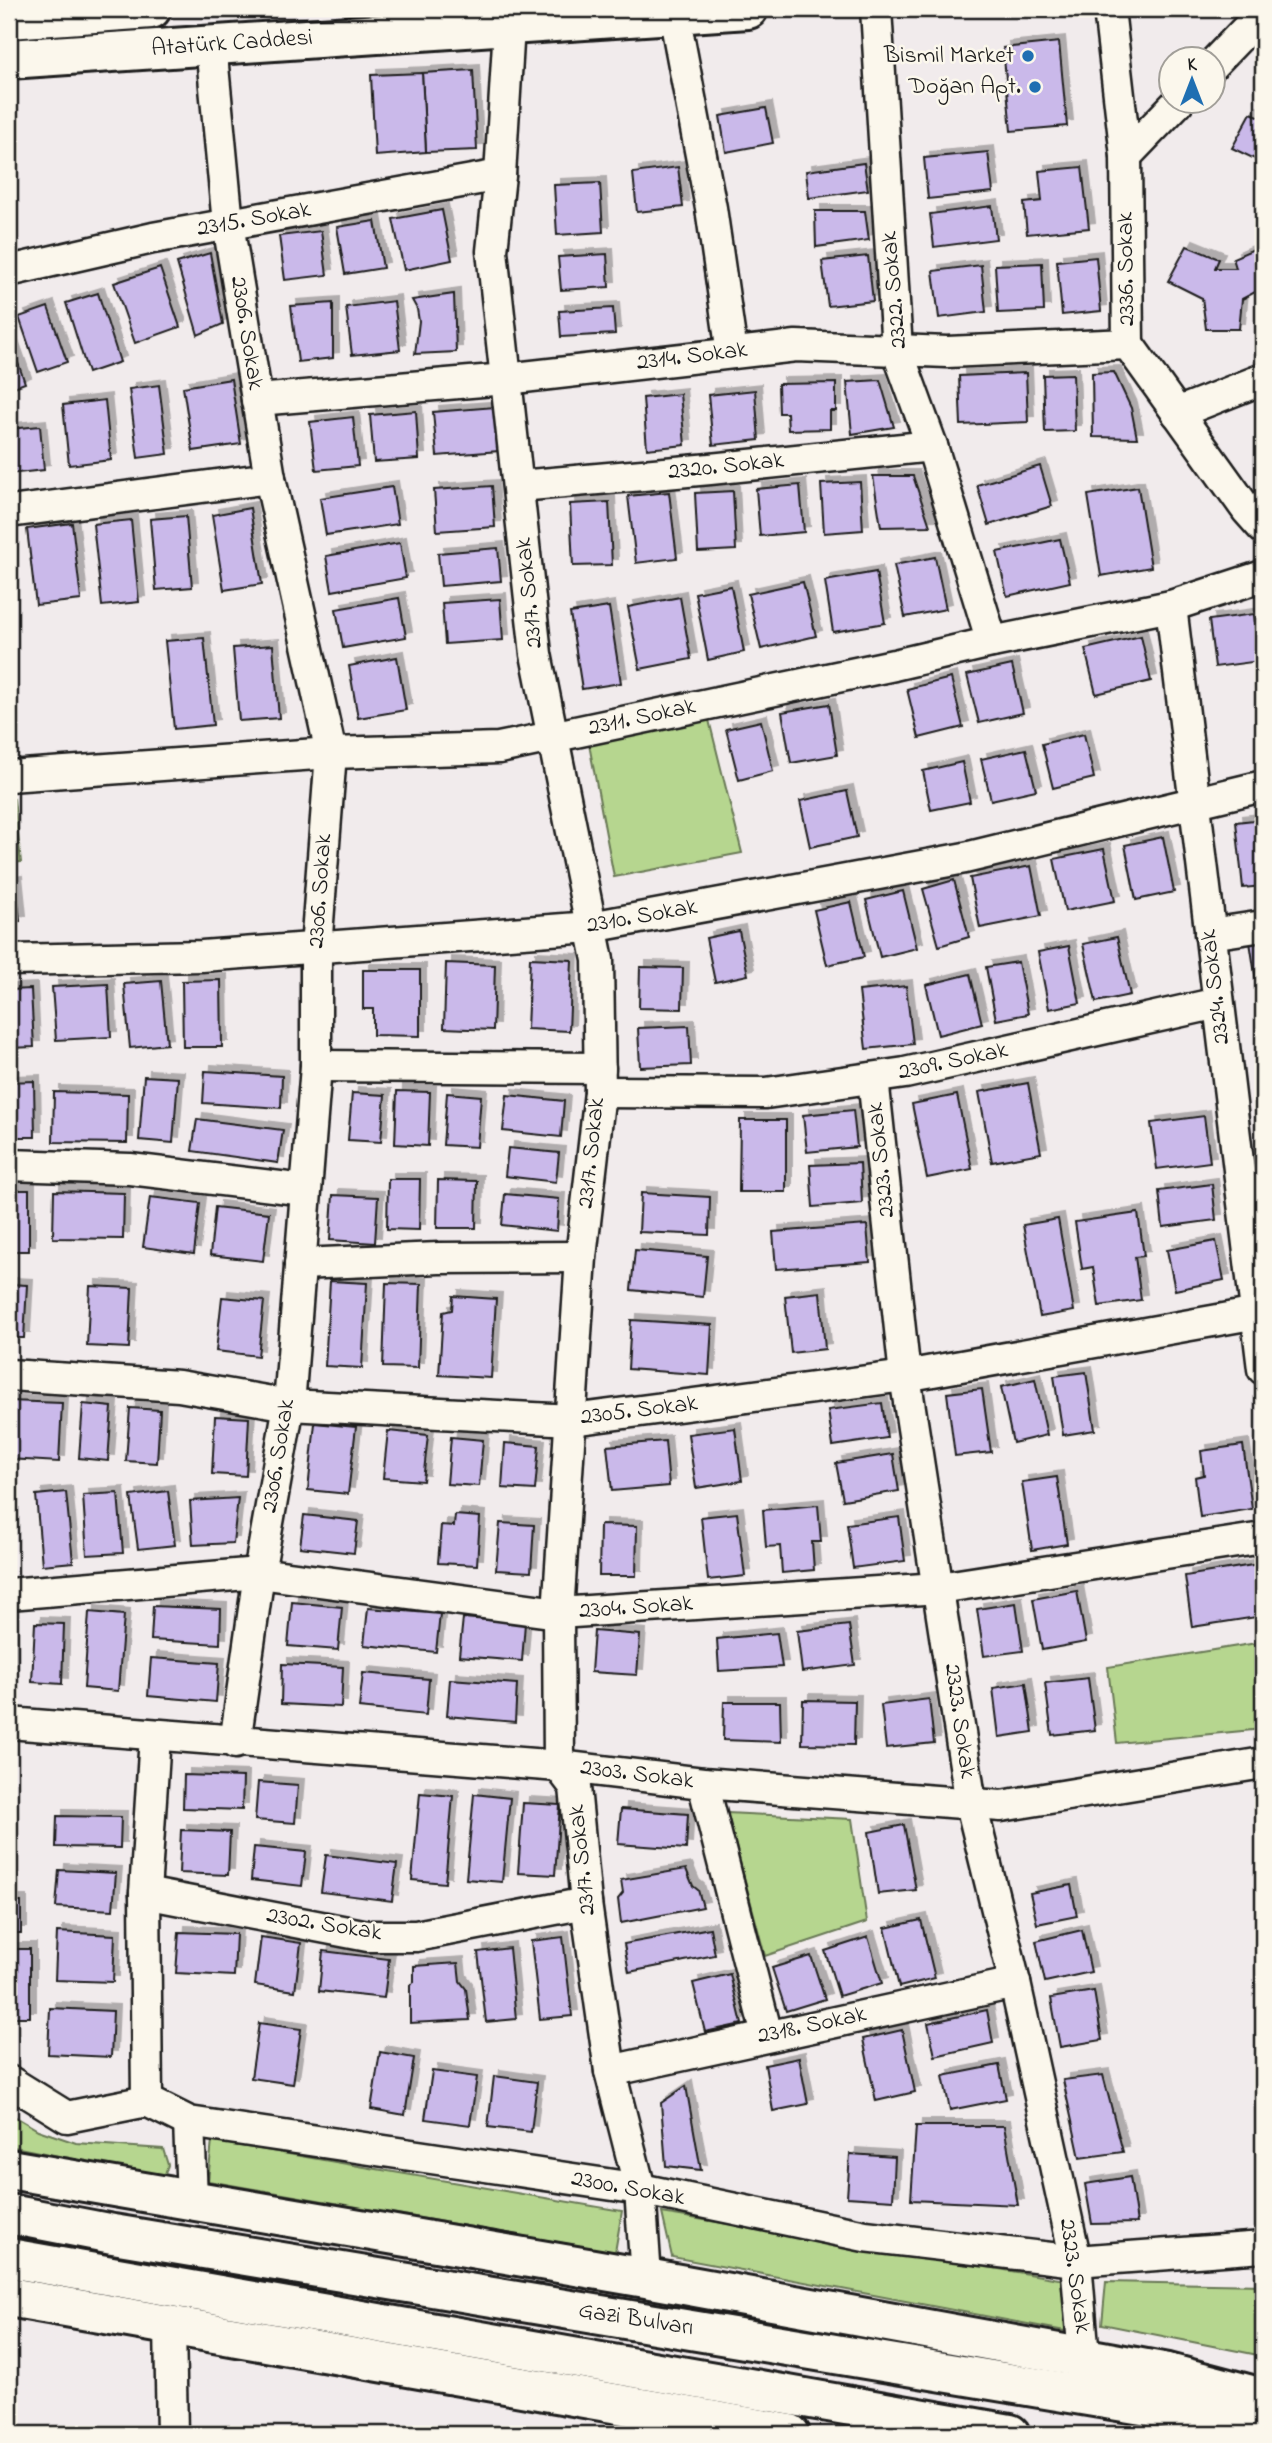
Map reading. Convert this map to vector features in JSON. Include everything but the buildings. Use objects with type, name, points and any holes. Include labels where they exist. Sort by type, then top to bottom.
[{"type":"main road","name":"Atatürk Caddesi","points":[[9,19],[151,9]]},
{"type":"main road","name":"Atatürk Caddesi","points":[[9,60],[748,9]]},
{"type":"main road","points":[[9,2169],[646,2278],[1168,2372],[1263,2398]]},
{"type":"main road","name":"Gazi Bulvarı","points":[[9,2214],[113,2234],[1263,2425]]},
{"type":"main road","name":"Gazi Bulvarı","points":[[9,2258],[1010,2434]]},
{"type":"main road","points":[[9,2297],[690,2425],[790,2434]]},
{"type":"street","name":"2322. Sokak","points":[[876,9],[897,350],[932,446],[992,642]]},
{"type":"street","name":"2336. Sokak","points":[[1109,9],[1126,156],[1128,344],[1247,510],[1263,528]]},
{"type":"street","points":[[1226,51],[1263,12]]},
{"type":"street","points":[[674,13],[711,208],[732,353]]},
{"type":"street","name":"2317. Sokak","points":[[509,26],[500,175],[492,251],[536,654],[598,960],[600,1080],[581,1257],[558,1613],[559,1766],[575,1787],[586,1903],[610,2071],[640,2189],[646,2278]]},
{"type":"street","name":"2306. Sokak","points":[[211,45],[228,224],[270,478],[331,753],[316,948],[316,1066],[289,1405],[235,1742]]},
{"type":"street","points":[[1126,156],[1165,116]]},
{"type":"street","name":"2315. Sokak","points":[[9,271],[153,238],[500,175]]},
{"type":"street","name":"2314. Sokak","points":[[257,400],[506,379],[796,345],[947,352],[1128,344]]},
{"type":"street","points":[[1177,413],[1263,379]]},
{"type":"street","name":"2320. Sokak","points":[[519,486],[932,446]]},
{"type":"street","points":[[9,512],[270,478]]},
{"type":"street","name":"2311. Sokak","points":[[9,767],[499,748],[1171,606],[1263,576]]},
{"type":"street","name":"2324. Sokak","points":[[1171,606],[1218,1003],[1260,1312],[1263,1369]]},
{"type":"street","name":"2310. Sokak","points":[[9,960],[202,956],[591,928],[965,858],[1263,786]]},
{"type":"street","points":[[1210,934],[1263,926]]},
{"type":"street","name":"2309. Sokak","points":[[316,1066],[600,1080],[766,1093],[905,1073],[1218,1003]]},
{"type":"street","name":"2323. Sokak","points":[[873,1078],[905,1376],[971,1804],[1076,2261],[1084,2358]]},
{"type":"street","points":[[9,1165],[130,1169],[305,1190]]},
{"type":"street","points":[[300,1264],[439,1258],[581,1257]]},
{"type":"street","name":"2305. Sokak","points":[[9,1375],[179,1386],[289,1405],[572,1420],[905,1376],[1260,1312]]},
{"type":"street","name":"2304. Sokak","points":[[9,1594],[260,1573],[558,1613],[939,1588],[1263,1538]]},
{"type":"street","name":"2303. Sokak","points":[[9,1724],[559,1766],[703,1783],[1001,1806],[1263,1763]]},
{"type":"street","points":[[9,2081],[67,2117],[147,2101],[145,1893],[155,1736]]},
{"type":"street","points":[[703,1783],[767,2035]]},
{"type":"street","name":"2302. Sokak","points":[[145,1893],[369,1937],[416,1936],[586,1903]]},
{"type":"street","name":"2318. Sokak","points":[[610,2071],[1014,1983]]},
{"type":"street","name":"2300. Sokak","points":[[147,2101],[189,2122],[640,2189],[865,2236],[1076,2261],[1263,2247]]},
{"type":"street","points":[[189,2122],[192,2199]]},
{"type":"street","points":[[170,2326],[172,2434]]},
{"type":"green space","points":[[707,712],[742,853],[614,877],[588,739]]},
{"type":"green space","points":[[14,799],[21,862],[9,863],[9,800]]},
{"type":"green space","points":[[1263,1642],[1263,1729],[1117,1743],[1108,1667]]},
{"type":"green space","points":[[727,1813],[852,1819],[867,1922],[765,1956]]},
{"type":"green space","points":[[9,2113],[38,2130],[76,2143],[163,2149],[168,2165],[164,2177],[9,2146]]},
{"type":"green space","points":[[212,2141],[622,2211],[615,2252],[208,2181]]},
{"type":"green space","points":[[662,2213],[1065,2280],[1065,2331],[672,2257]]},
{"type":"green space","points":[[1106,2282],[1263,2285],[1263,2356],[1102,2324]]},
{"type":"place","name":"Bismil Market","points":[[1028,56]]},
{"type":"place","name":"Doğan Apt.","points":[[1035,87]]}]
